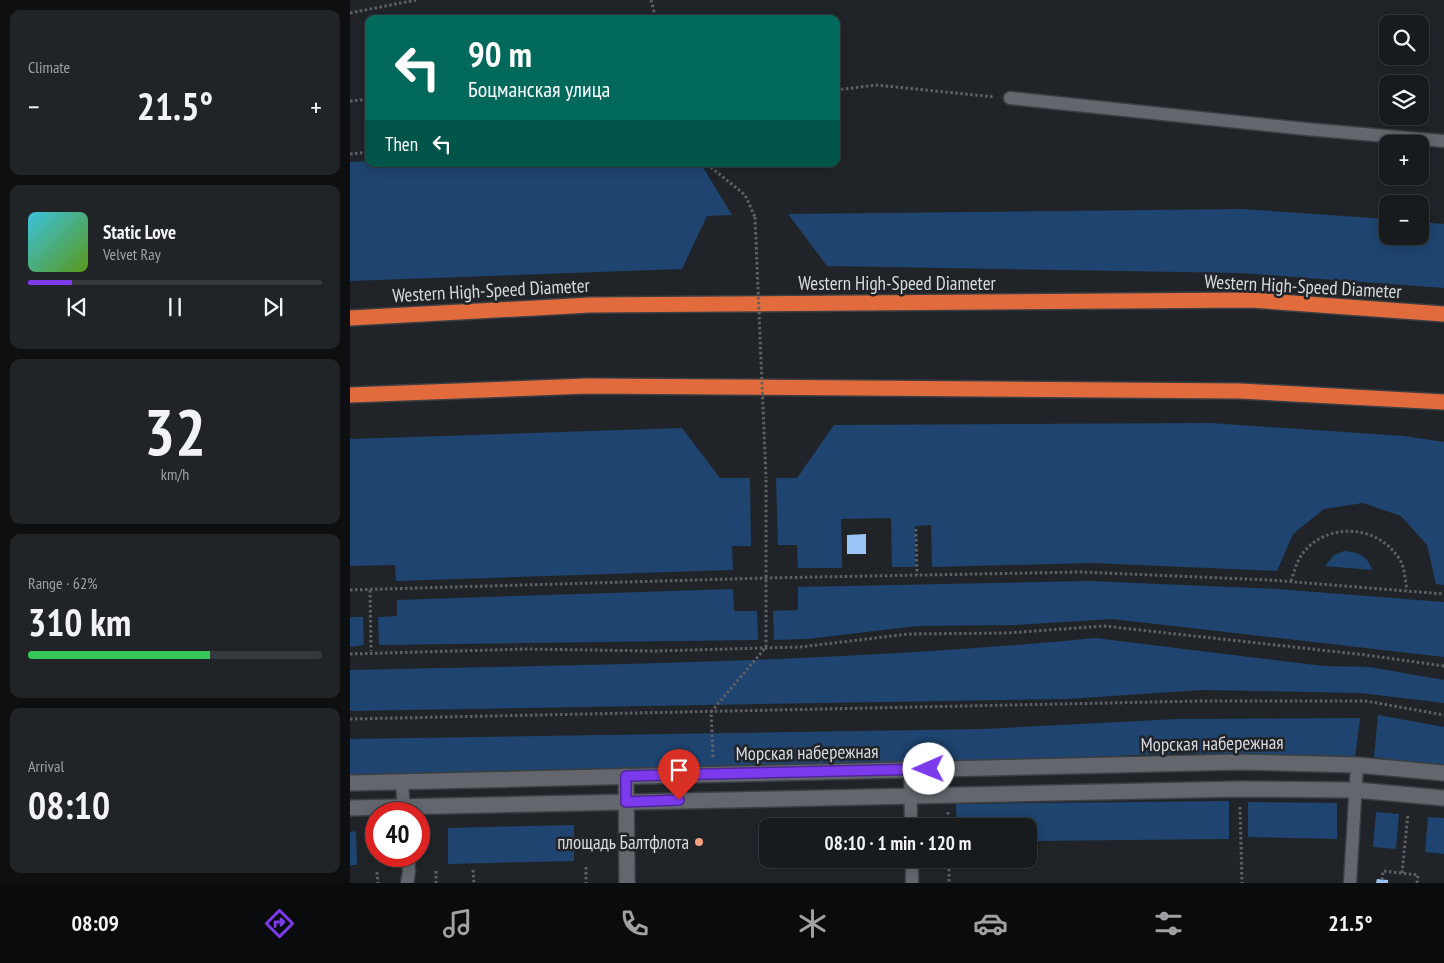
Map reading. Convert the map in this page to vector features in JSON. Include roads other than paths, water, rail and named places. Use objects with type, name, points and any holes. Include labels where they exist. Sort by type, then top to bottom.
[{"type":"highway","name":"Western High-Speed Diameter","points":[[350,318],[590,305],[1251,300],[1444,314]]},
{"type":"highway","points":[[350,395],[587,386],[1240,391],[1444,402]]},
{"type":"street","name":"Морская набережная","points":[[350,783],[1241,762],[1357,764],[1444,773]]},
{"type":"street","points":[[626,776],[627,883]]},
{"type":"street","points":[[430,809],[626,802],[1239,788],[1356,790],[1444,798]]},
{"type":"street","points":[[350,808],[365,809]]},
{"type":"lane","points":[[1010,98],[1306,129],[1444,141]]},
{"type":"lane","points":[[1350,883],[1357,764]]},
{"type":"lane","points":[[910,769],[911,818]]},
{"type":"lane","points":[[402,781],[403,802]]},
{"type":"lane","points":[[912,868],[912,883]]},
{"type":"place","name":"площадь Балтфлота","points":[[699,842]]}]
